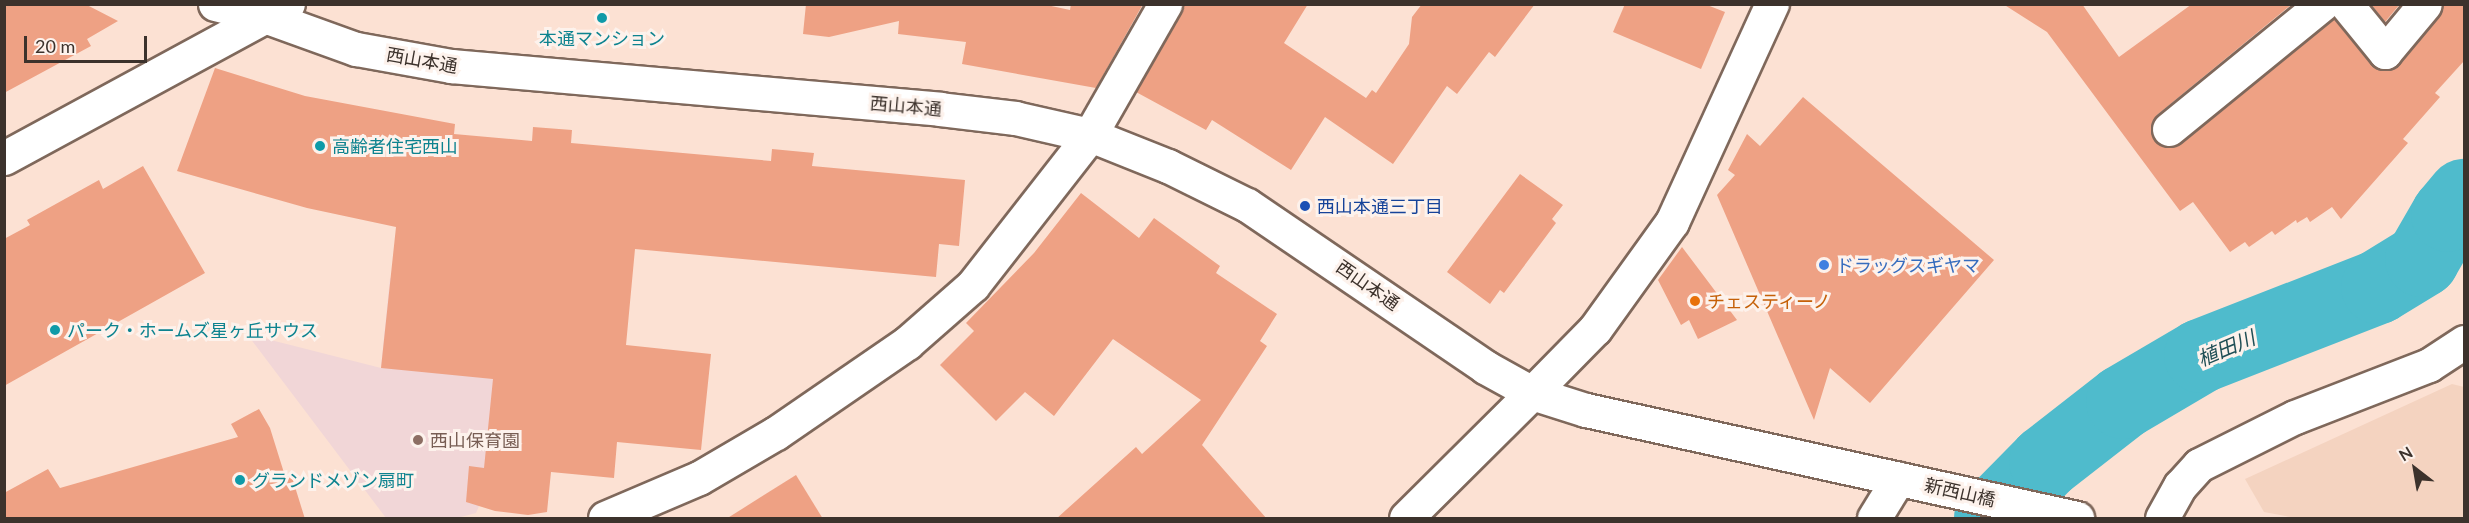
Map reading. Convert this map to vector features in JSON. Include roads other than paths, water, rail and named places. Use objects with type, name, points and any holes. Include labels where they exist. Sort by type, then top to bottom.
[{"type":"street","name":"西山本通","points":[[215,4],[278,10],[356,48],[451,66],[940,109],[1015,118],[1090,135],[1168,166],[1247,205],[1485,367],[1532,393],[1586,410],[1905,480]]},
{"type":"street","points":[[605,519],[699,478],[776,433],[907,343],[973,285],[1090,135],[1165,4]]},
{"type":"street","points":[[2169,129],[2322,4]]},
{"type":"street","points":[[2346,4],[2385,52],[2425,4]]},
{"type":"street","points":[[1406,519],[1595,329],[1672,222],[1766,6]]},
{"type":"street","points":[[4,158],[278,10]]},
{"type":"street","points":[[2162,519],[2180,486],[2199,465],[2295,417],[2429,366],[2464,342]]},
{"type":"street","points":[[1874,519],[1905,480]]},
{"type":"street","name":"新西山橋","points":[[1905,480],[2077,519]]},
{"type":"waterway","name":"植田川","points":[[1991,518],[2046,462],[2123,402],[2201,356],[2378,287],[2422,260],[2448,215],[2464,196]]},
{"type":"place","name":"本通マンション","points":[[602,18]]},
{"type":"place","name":"高齢者住宅西山","points":[[320,146]]},
{"type":"place","name":"西山本通三丁目","points":[[1305,206]]},
{"type":"place","name":"ドラッグスギヤマ","points":[[1824,265]]},
{"type":"place","name":"チェスティーノ","points":[[1695,301]]},
{"type":"place","name":"パーク・ホームズ星ヶ丘サウス","points":[[55,330]]},
{"type":"place","name":"西山保育園","points":[[418,440]]},
{"type":"place","name":"グランドメゾン扇町","points":[[240,480]]}]
